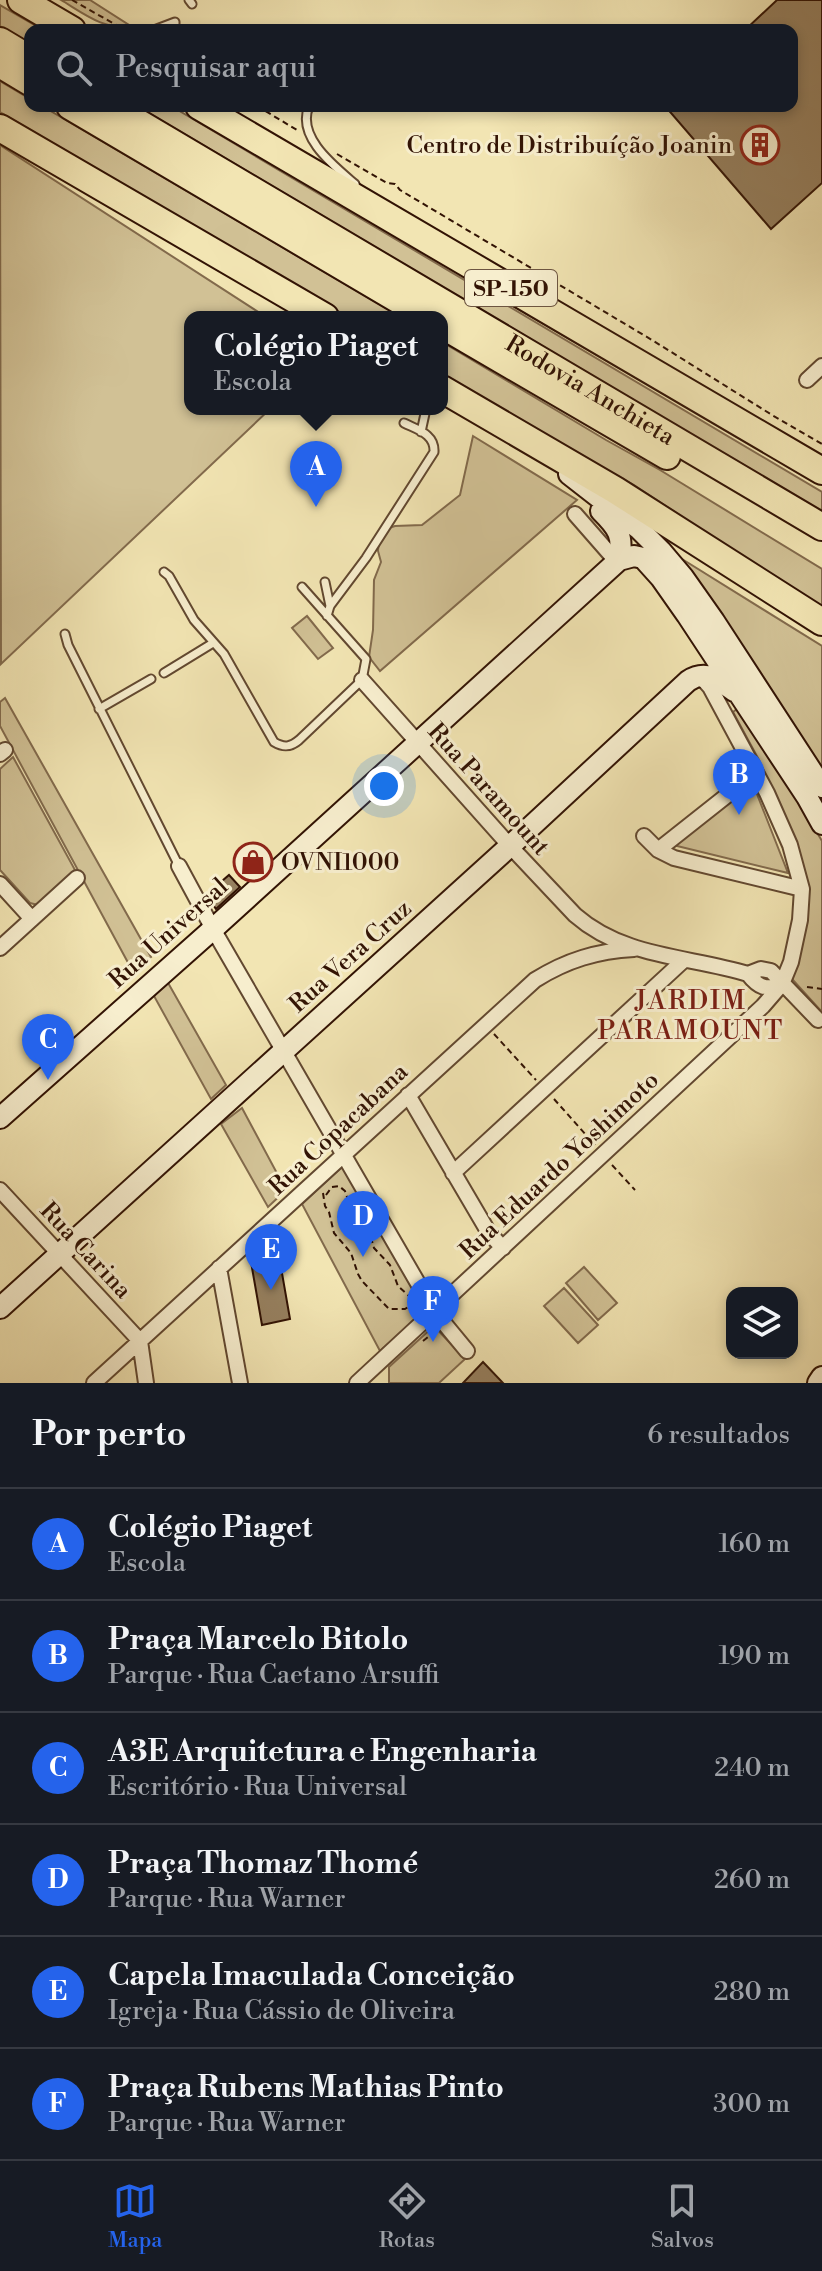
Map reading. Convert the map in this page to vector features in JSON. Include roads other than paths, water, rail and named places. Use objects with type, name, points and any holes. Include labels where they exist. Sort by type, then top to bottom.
[{"type":"highway","points":[[21,0],[72,21]]},
{"type":"highway","points":[[0,41],[24,55]]},
{"type":"highway","points":[[0,64],[24,78]]},
{"type":"highway","points":[[80,112],[418,311]]},
{"type":"highway","name":"Rodovia Anchieta","points":[[120,112],[822,527]]},
{"type":"highway","name":"SP-150","points":[[213,112],[822,471]]},
{"type":"highway","points":[[0,128],[315,311]]},
{"type":"highway","name":"Rodovia Anchieta","points":[[448,329],[822,547]]},
{"type":"highway","points":[[448,393],[615,490],[822,622]]},
{"type":"street","points":[[807,380],[822,366]]},
{"type":"street","points":[[522,436],[638,528],[677,570],[714,621],[822,787]]},
{"type":"street","points":[[563,470],[613,523],[621,540],[618,561]]},
{"type":"street","points":[[575,514],[618,561]]},
{"type":"street","points":[[618,561],[634,556],[643,558],[651,565],[741,696],[822,824]]},
{"type":"street","name":"Rua Universal","points":[[0,1118],[618,561]]},
{"type":"street","points":[[699,675],[703,657],[700,635]]},
{"type":"street","points":[[699,675],[716,679],[741,696]]},
{"type":"street","points":[[699,675],[710,687],[765,788],[790,845],[802,889],[800,920],[791,962],[782,984],[818,1020]]},
{"type":"street","name":"Rua Vera Cruz","points":[[0,1308],[688,681],[699,675]]},
{"type":"street","name":"Rua Paramount","points":[[362,680],[510,846],[586,925],[601,952]]},
{"type":"street","points":[[658,850],[749,778]]},
{"type":"street","points":[[644,836],[658,850],[683,861],[802,889]]},
{"type":"street","points":[[179,866],[344,1154],[432,1320],[467,1351]]},
{"type":"street","points":[[0,948],[77,878]]},
{"type":"street","points":[[0,884],[32,919]]},
{"type":"street","name":"Rua Paramount","points":[[586,925],[634,949],[748,974],[760,987],[782,984]]},
{"type":"street","name":"Rua Copacabana","points":[[94,1383],[535,980],[575,959],[601,952],[634,949]]},
{"type":"street","points":[[453,1173],[684,960]]},
{"type":"street","name":"Rua Eduardo Yoshimoto","points":[[357,1383],[432,1320],[503,1248],[763,1006],[782,984]]},
{"type":"street","points":[[408,1095],[493,1240],[503,1248]]},
{"type":"street","name":"Rua Carina","points":[[0,1190],[140,1341]]},
{"type":"street","points":[[219,1268],[240,1383]]},
{"type":"street","points":[[140,1341],[146,1383]]},
{"type":"street","points":[[818,1383],[822,1377]]},
{"type":"lane","points":[[308,112],[306,120],[313,140],[328,160],[359,188]]},
{"type":"lane","points":[[371,197],[406,226]]},
{"type":"lane","points":[[421,432],[425,415]]},
{"type":"lane","points":[[327,616],[330,606],[366,558],[434,452],[431,437],[404,423]]},
{"type":"lane","points":[[164,572],[194,620],[224,654],[270,735],[280,745],[295,743],[362,680],[366,659],[302,587]]},
{"type":"lane","points":[[325,582],[330,606]]},
{"type":"lane","points":[[65,634],[99,709],[179,866]]},
{"type":"lane","points":[[164,673],[213,643]]},
{"type":"lane","points":[[99,709],[151,679]]},
{"type":"place","name":"Centro de Distribuíção Joanin","points":[[760,145]]},
{"type":"place","name":"Colégio Piaget","points":[[316,507]]},
{"type":"place","name":"Praça Marcelo Bitolo","points":[[739,815]]},
{"type":"place","name":"OVNI1000","points":[[253,862]]},
{"type":"place","name":"A3E Arquitetura e Engenharia","points":[[48,1080]]},
{"type":"place","name":"Praça Thomaz Thomé","points":[[363,1257]]},
{"type":"place","name":"Capela Imaculada Conceição","points":[[271,1290]]},
{"type":"place","name":"Praça Rubens Mathias Pinto","points":[[433,1342]]},
{"type":"district","name":"JARDIM PARAMOUNT","points":[[691,1015]]}]
